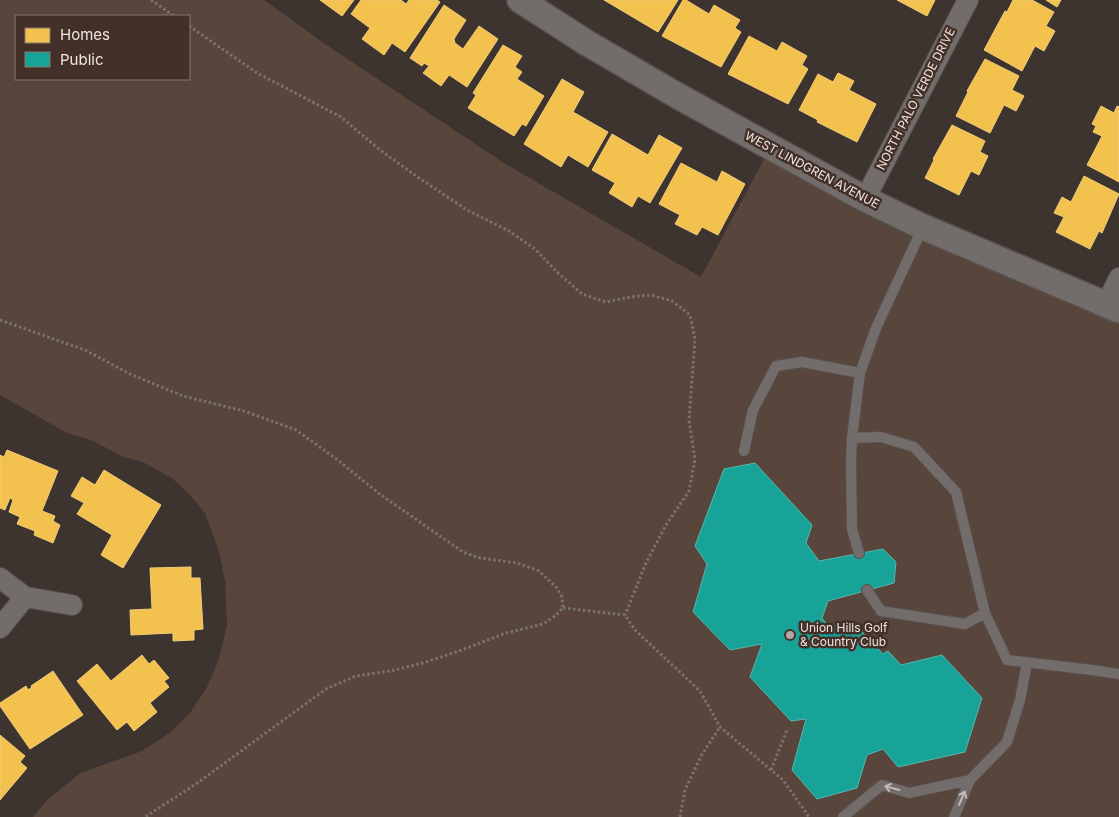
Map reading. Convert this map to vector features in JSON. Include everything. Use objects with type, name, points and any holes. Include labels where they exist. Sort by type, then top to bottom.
[{"type":"street","name":"WEST LINDGREN AVENUE","points":[[520,0],[587,43],[678,96],[865,199],[923,227],[1113,308]]},
{"type":"street","name":"NORTH PALO VERDE DRIVE","points":[[865,199],[968,0]]},
{"type":"street","points":[[1113,308],[1119,278]]},
{"type":"street","points":[[0,578],[25,597],[72,606]]},
{"type":"street","points":[[0,628],[25,597]]},
{"type":"lane","points":[[859,553],[852,528],[852,438],[860,373],[876,328],[923,227]]},
{"type":"lane","points":[[744,451],[752,410],[776,366],[802,362],[860,373]]},
{"type":"lane","points":[[852,438],[881,437],[914,447],[956,492],[985,613],[1006,660],[1119,674]]},
{"type":"lane","points":[[867,590],[881,610],[965,624],[985,613]]},
{"type":"lane","points":[[954,817],[970,780],[1007,742],[1020,700],[1027,663]]},
{"type":"lane","points":[[843,817],[882,786],[910,793],[970,780]]},
{"type":"path","points":[[151,0],[173,15]]},
{"type":"path","points":[[190,27],[257,73],[341,117],[380,150],[466,210],[509,232],[536,249],[557,272],[582,294],[606,302],[630,296],[651,295],[672,301],[690,315],[696,340],[689,420],[695,460],[689,491],[666,525],[646,563],[625,615]]},
{"type":"path","points":[[0,320],[85,350],[130,374],[183,396],[244,411],[296,430],[336,458],[380,495],[462,552],[480,558],[517,563],[539,571],[557,588],[562,597],[562,608],[556,616],[543,624],[506,633],[423,663],[390,671],[356,676],[326,689],[196,784],[145,817]]},
{"type":"path","points":[[562,608],[625,615],[635,630],[700,691],[720,727],[783,780],[809,817]]},
{"type":"path","points":[[680,817],[685,790],[701,756],[720,727]]},
{"type":"path","points":[[771,770],[787,730]]},
{"type":"shaded area","points":[[0,0],[264,0],[325,44],[507,165],[701,277],[770,148],[1119,310],[1119,817],[33,817],[47,800],[80,773],[142,751],[171,732],[190,713],[207,687],[218,662],[227,625],[225,581],[219,552],[205,513],[191,496],[173,479],[143,462],[124,457],[91,440],[67,433],[0,395]]},
{"type":"building: Homes","points":[[320,0],[354,0],[342,16]]},
{"type":"building: Homes","points":[[361,0],[401,0],[406,4],[409,0],[437,0],[440,2],[405,52],[392,43],[384,55],[362,39],[370,28],[351,14]]},
{"type":"building: Homes","points":[[604,0],[678,0],[658,32]]},
{"type":"building: Homes","points":[[683,0],[709,14],[714,5],[740,20],[735,28],[741,32],[721,67],[662,36]]},
{"type":"building: Homes","points":[[897,0],[935,0],[927,16]]},
{"type":"building: Homes","points":[[1013,0],[1032,0],[1054,12],[1046,26],[1055,31],[1044,51],[1035,46],[1022,71],[984,50]]},
{"type":"building: Homes","points":[[1046,0],[1061,0],[1057,7]]},
{"type":"building: Homes","points":[[444,5],[466,20],[454,39],[455,43],[463,49],[479,26],[498,39],[467,87],[449,75],[441,86],[423,73],[429,66],[424,63],[422,66],[410,58]]},
{"type":"building: Homes","points":[[749,36],[777,51],[782,42],[807,56],[802,65],[808,69],[788,104],[728,74]]},
{"type":"building: Homes","points":[[503,45],[522,56],[515,67],[522,72],[517,79],[544,96],[526,126],[522,124],[514,136],[468,108],[476,95],[473,93]]},
{"type":"building: Homes","points":[[985,59],[1019,76],[1012,90],[1024,96],[1016,111],[1004,105],[990,133],[956,116],[967,91]]},
{"type":"building: Homes","points":[[838,73],[854,81],[849,90],[876,104],[857,142],[817,122],[818,120],[799,110],[818,74],[833,82]]},
{"type":"building: Homes","points":[[562,79],[584,92],[573,112],[608,132],[588,167],[568,155],[561,167],[524,144]]},
{"type":"building: Homes","points":[[1101,106],[1114,113],[1117,106],[1119,107],[1119,182],[1087,165],[1102,136],[1093,132],[1096,126],[1092,124]]},
{"type":"building: Homes","points":[[952,125],[985,141],[980,152],[988,156],[979,175],[971,171],[959,195],[925,178]]},
{"type":"building: Homes","points":[[612,134],[648,155],[659,135],[682,148],[650,203],[638,196],[632,207],[609,193],[615,183],[592,170]]},
{"type":"building: Homes","points":[[681,163],[717,182],[722,171],[745,184],[718,235],[702,227],[697,235],[675,224],[680,215],[659,204]]},
{"type":"building: Homes","points":[[1084,176],[1119,194],[1102,233],[1099,231],[1090,249],[1056,232],[1064,217],[1054,213],[1062,197],[1071,202]]},
{"type":"building: Homes","points":[[7,450],[58,471],[42,511],[55,516],[53,521],[60,525],[53,543],[34,535],[35,531],[17,524],[20,517],[9,512],[13,500],[10,498],[5,510],[0,508],[0,455],[4,457]]},
{"type":"building: Homes","points":[[104,470],[161,505],[123,568],[101,555],[112,535],[77,514],[84,503],[71,496],[82,477],[95,485]]},
{"type":"building: Homes","points":[[191,567],[191,578],[200,578],[203,629],[194,630],[194,640],[173,641],[173,633],[131,635],[130,610],[152,609],[150,568]]},
{"type":"building: Homes","points":[[142,655],[149,664],[154,660],[169,678],[164,681],[169,687],[150,703],[157,712],[134,731],[127,722],[117,730],[77,681],[97,664],[111,681]]},
{"type":"building: Homes","points":[[53,671],[83,715],[30,749],[0,706],[0,703],[26,686],[28,690]]},
{"type":"building: Homes","points":[[0,735],[25,756],[20,762],[27,768],[0,800]]},
{"type":"building: Public","name":"Union Hills Golf & Country Club","points":[[755,463],[812,525],[806,543],[819,561],[883,549],[896,562],[894,583],[828,601],[822,618],[829,627],[854,623],[883,654],[888,651],[901,665],[942,655],[982,698],[965,752],[898,767],[883,749],[867,755],[857,788],[817,799],[792,770],[806,719],[791,721],[750,677],[762,644],[730,650],[693,612],[707,564],[695,546],[724,469]]},
{"type":"place","name":"Union Hills Golf & Country Club","points":[[790,635]]}]
